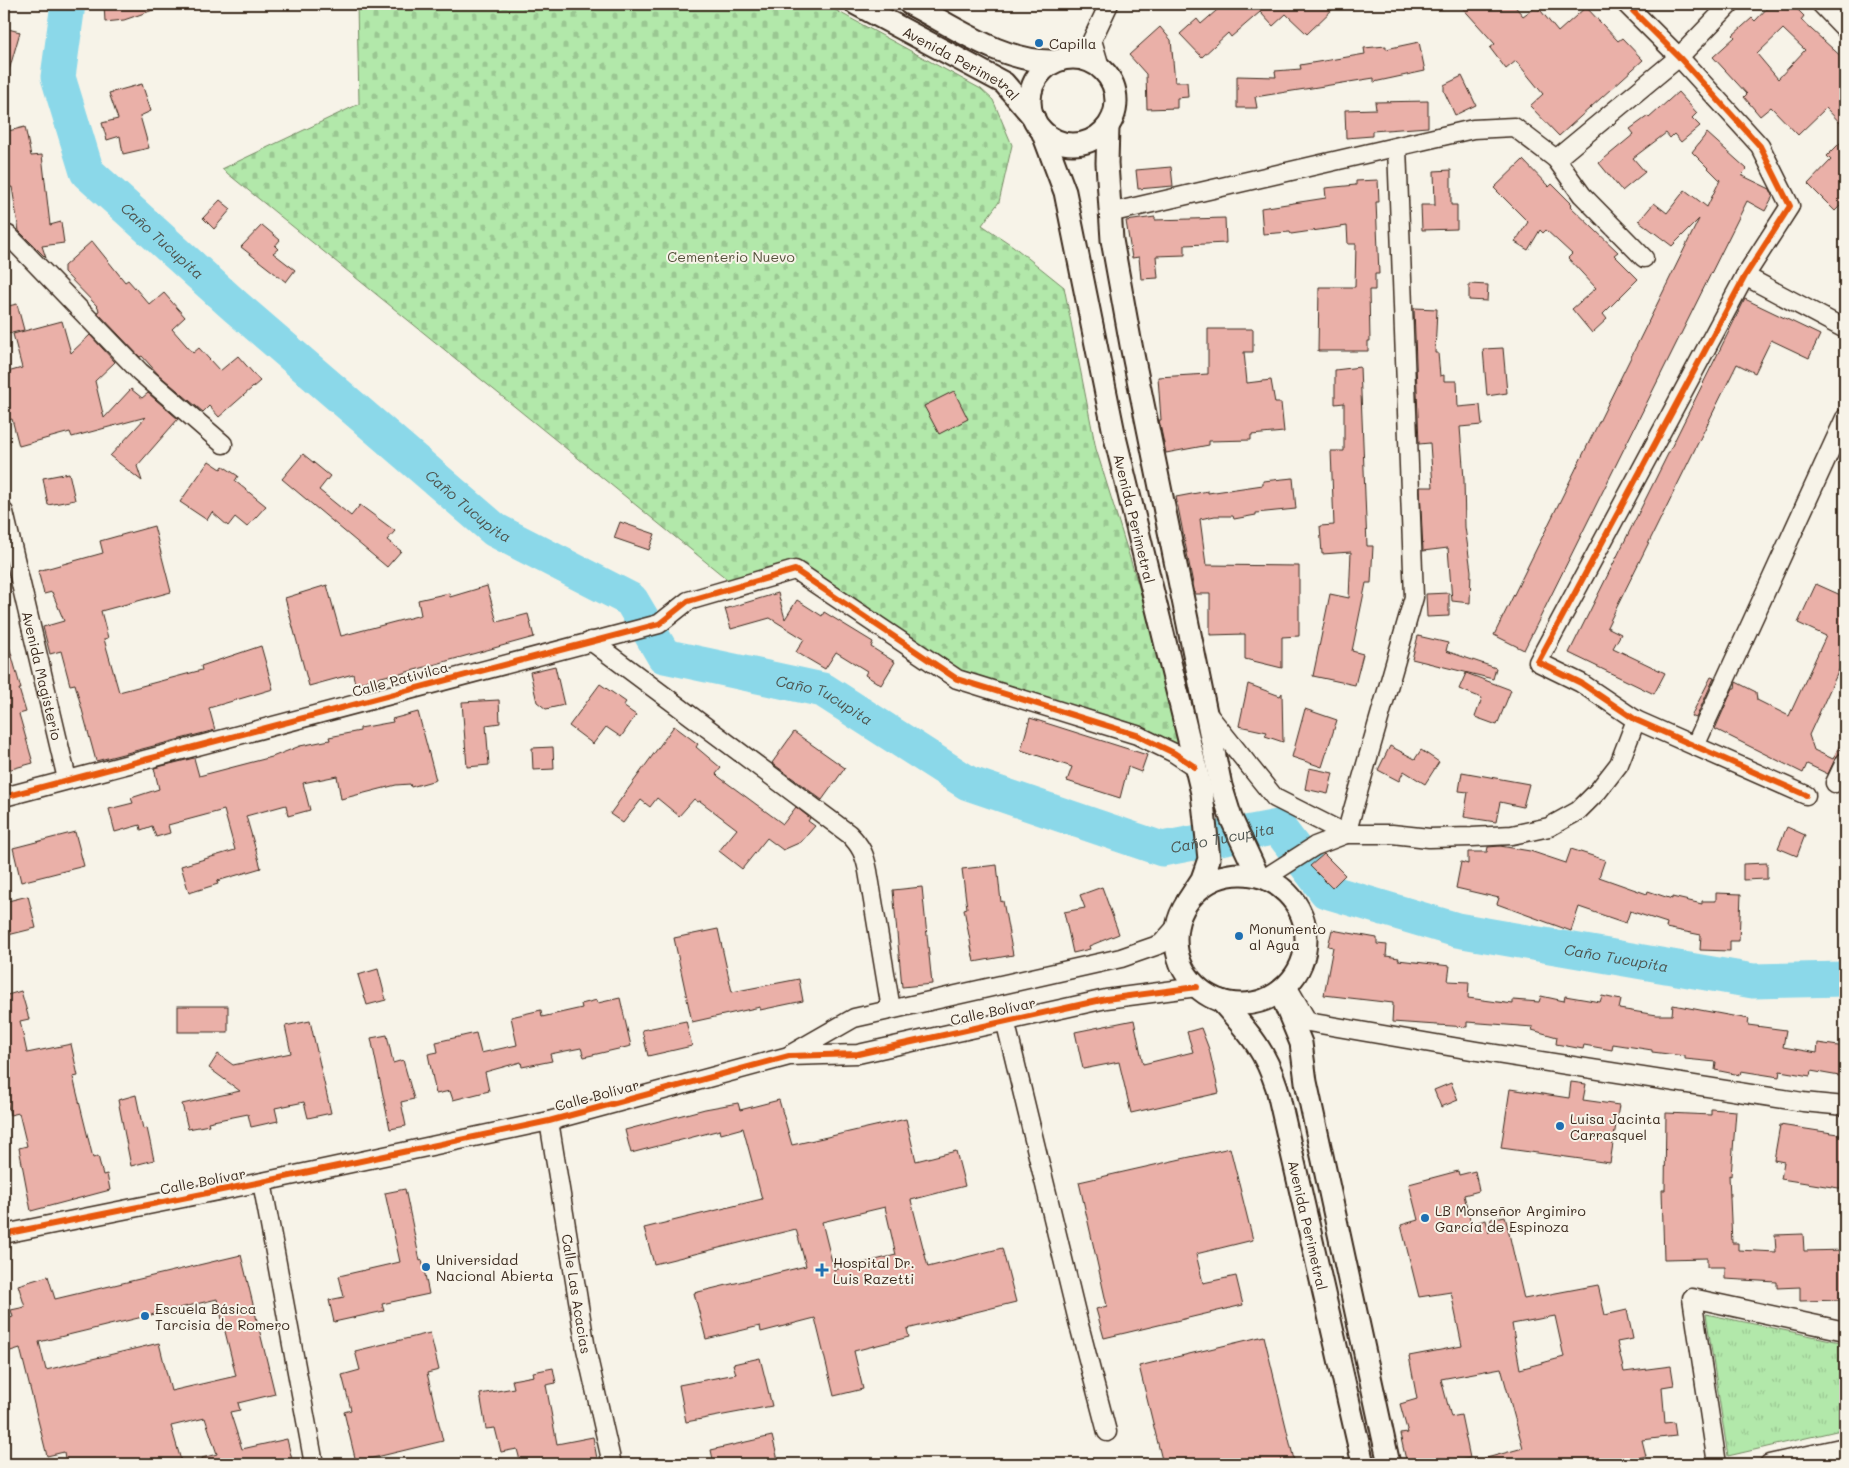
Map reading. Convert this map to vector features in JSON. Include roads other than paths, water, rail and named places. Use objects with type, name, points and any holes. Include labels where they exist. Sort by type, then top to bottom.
[{"type":"street","name":"Avenida Perimetral","points":[[856,4],[1004,83],[1038,124],[1065,192],[1114,432],[1206,818],[1209,859],[1202,879],[1187,902]]},
{"type":"street","name":"Avenida Perimetral","points":[[910,4],[1011,56],[1038,62],[1055,61]]},
{"type":"street","points":[[1100,68],[1092,40],[1109,4]]},
{"type":"street","points":[[1626,4],[1679,57],[1760,146],[1790,206],[1744,276],[1538,662],[1581,682],[1636,720],[1806,795]]},
{"type":"street","points":[[1556,159],[1679,57],[1730,4]]},
{"type":"street","points":[[1821,4],[1845,29]]},
{"type":"street","points":[[1069,58],[1085,60],[1100,68],[1110,79],[1115,92],[1117,107],[1108,127],[1098,137],[1085,143],[1071,144],[1059,142],[1038,124],[1031,94],[1034,82],[1042,70],[1055,61],[1069,58]]},
{"type":"street","name":"Avenida Perimetral","points":[[1108,127],[1109,213],[1131,345],[1221,786],[1231,818],[1244,846],[1262,877]]},
{"type":"street","points":[[1109,213],[1473,129],[1514,127],[1556,159],[1582,195],[1644,258]]},
{"type":"street","points":[[1346,834],[1414,597],[1397,147]]},
{"type":"street","points":[[6,236],[140,372],[222,444]]},
{"type":"street","points":[[1744,276],[1845,329]]},
{"type":"street","points":[[1695,746],[1845,418]]},
{"type":"street","name":"Avenida Magisterio","points":[[4,512],[67,779]]},
{"type":"street","name":"Calle Pativilca","points":[[4,797],[659,624],[688,601],[795,570],[957,679],[1137,735],[1174,753],[1195,767]]},
{"type":"street","points":[[592,641],[860,844],[866,863],[891,1008]]},
{"type":"street","points":[[1206,712],[1275,798],[1346,834]]},
{"type":"street","points":[[1262,877],[1293,862],[1315,846],[1346,834],[1392,834],[1429,838],[1512,836],[1549,827],[1578,811],[1598,791],[1619,764],[1636,720]]},
{"type":"street","points":[[1835,783],[1845,762]]},
{"type":"street","points":[[1245,874],[1262,877],[1276,883],[1293,899],[1300,909],[1307,932],[1305,955],[1298,972],[1283,989],[1252,1003],[1221,1001],[1197,987],[1186,974],[1179,959],[1176,943],[1177,926],[1187,902],[1206,884],[1218,878],[1245,874]]},
{"type":"street","name":"Calle Bolívar","points":[[789,1056],[854,1018],[891,1008],[1121,958],[1161,944],[1177,926]]},
{"type":"street","name":"Calle Bolívar","points":[[4,1234],[549,1121],[789,1056],[858,1054],[1005,1020],[1131,994],[1172,992],[1197,987]]},
{"type":"street","name":"Avenida Perimetral","points":[[1283,989],[1301,1044],[1306,1082],[1389,1464]]},
{"type":"street","points":[[1283,989],[1308,1022],[1802,1102],[1845,1106]]},
{"type":"street","name":"Avenida Perimetral","points":[[1221,1001],[1257,1042],[1270,1065],[1278,1088],[1363,1464]]},
{"type":"street","points":[[1005,1020],[1107,1432]]},
{"type":"street","name":"Calle Las Acacias","points":[[549,1121],[586,1349],[612,1464]]},
{"type":"street","points":[[262,1182],[314,1464]]},
{"type":"street","points":[[1717,1464],[1692,1298],[1845,1331]]},
{"type":"street","points":[[1769,1464],[1845,1447]]},
{"type":"waterway","name":"Caño Tucupita","points":[[68,4],[58,77],[87,172],[235,306],[495,530],[631,600],[664,656],[823,690],[968,783],[1162,849],[1278,827],[1326,891],[1457,930],[1753,981],[1845,979]]},
{"type":"place","name":"Capilla","points":[[1039,43]]},
{"type":"place","name":"Monumento al Agua","points":[[1239,936]]},
{"type":"place","name":"Luisa Jacinta Carrasquel","points":[[1560,1126]]},
{"type":"place","name":"LB Monseñor Argimiro García de Espinoza","points":[[1425,1218]]},
{"type":"place","name":"Universidad Nacional Abierta","points":[[426,1267]]},
{"type":"place","name":"Hospital Dr. Luis Razetti","points":[[822,1270]]},
{"type":"place","name":"Escuela Básica Tarcisia de Romero","points":[[145,1316]]},
{"type":"park label","name":"Cementerio Nuevo","points":[[731,256]]}]
